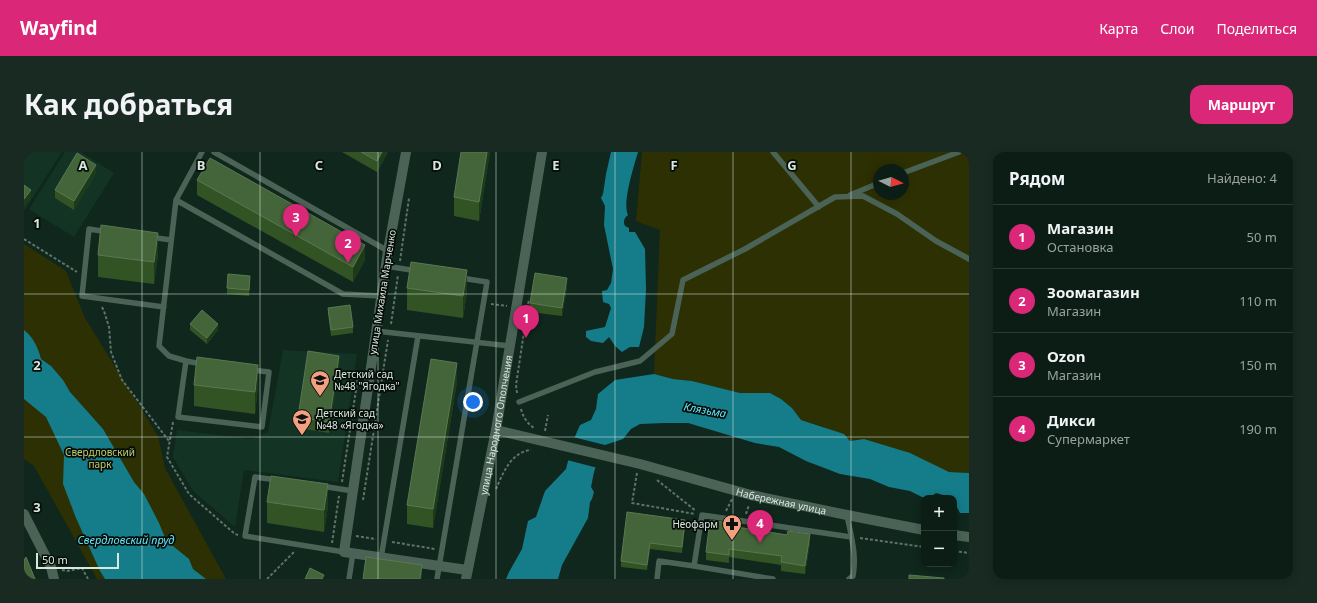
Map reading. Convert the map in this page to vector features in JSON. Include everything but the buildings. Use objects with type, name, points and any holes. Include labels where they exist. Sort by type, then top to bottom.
[{"type":"street","name":"улица Михаила Марченко","points":[[348,553],[353,491],[381,296],[406,152]]},
{"type":"street","name":"улица Народного Ополчения","points":[[466,575],[496,430],[542,152]]},
{"type":"street","name":"Набережная улица","points":[[496,430],[541,437],[639,468],[751,495],[921,529]]},
{"type":"street","points":[[24,514],[51,567],[54,579]]},
{"type":"street","points":[[957,535],[969,537]]},
{"type":"street","points":[[348,553],[440,566],[466,575]]},
{"type":"lane","points":[[202,152],[176,200],[159,346],[169,356],[186,361],[209,364]]},
{"type":"lane","points":[[214,152],[388,250]]},
{"type":"lane","points":[[773,152],[819,206]]},
{"type":"lane","points":[[909,171],[959,152]]},
{"type":"lane","points":[[846,197],[873,185]]},
{"type":"lane","points":[[519,402],[596,372],[640,361],[672,334],[683,280],[745,250],[835,197],[863,196],[897,214],[936,241],[969,259]]},
{"type":"lane","points":[[176,200],[343,294],[381,296]]},
{"type":"lane","points":[[112,232],[90,229],[82,296],[164,307]]},
{"type":"lane","points":[[142,236],[171,240]]},
{"type":"lane","points":[[386,266],[421,271]]},
{"type":"lane","points":[[437,579],[487,282],[458,277]]},
{"type":"lane","points":[[376,331],[510,346]]},
{"type":"lane","points":[[381,558],[418,336]]},
{"type":"lane","points":[[186,361],[178,417],[262,427],[269,372],[246,369]]},
{"type":"lane","points":[[286,482],[255,477],[245,536],[348,553],[349,579]]},
{"type":"lane","points":[[317,486],[353,491]]},
{"type":"lane","points":[[694,566],[702,515],[851,537]]},
{"type":"lane","points":[[847,515],[851,537],[854,544],[855,565],[853,576],[849,579]]},
{"type":"lane","points":[[656,579],[659,561],[773,579]]},
{"type":"path","points":[[363,505],[409,198]]},
{"type":"path","points":[[24,239],[84,277]]},
{"type":"path","points":[[530,296],[516,385],[522,415],[529,425],[537,430]]},
{"type":"path","points":[[96,297],[104,310],[109,327],[111,352],[122,380],[170,441]]},
{"type":"path","points":[[484,303],[509,306]]},
{"type":"path","points":[[331,550],[358,376]]},
{"type":"path","points":[[541,437],[544,434],[548,415]]},
{"type":"path","points":[[178,417],[172,423],[167,457],[189,494],[235,534],[245,536]]},
{"type":"path","points":[[493,495],[506,467],[515,457],[523,452],[534,450]]},
{"type":"path","points":[[639,468],[632,503],[702,515]]},
{"type":"path","points":[[654,479],[702,515]]},
{"type":"path","points":[[722,518],[733,498]]},
{"type":"path","points":[[744,521],[750,501]]},
{"type":"path","points":[[851,537],[921,547]]},
{"type":"path","points":[[267,579],[301,545]]},
{"type":"path","points":[[957,551],[969,553]]},
{"type":"path","points":[[51,567],[67,571],[82,568],[88,579]]},
{"type":"shaded area","points":[[24,152],[62,152],[24,211]]},
{"type":"shaded area","points":[[65,152],[81,152],[114,173],[74,237],[29,209]]},
{"type":"shaded area","name":"Детский сад №48 «Ягодка»","points":[[283,350],[357,354],[338,482],[244,470],[235,527],[193,491],[173,457],[177,430],[251,439],[268,432]]},
{"type":"green space","points":[[642,152],[969,152],[969,473],[949,472],[864,439],[850,441],[824,427],[801,420],[792,408],[781,399],[770,393],[740,393],[692,381],[673,379],[654,374],[660,230],[636,221]]},
{"type":"green space","name":"Свердловский парк","points":[[24,244],[66,271],[85,318],[158,436],[165,468],[226,579],[97,579],[34,466],[24,459]]},
{"type":"water","points":[[611,152],[638,152],[627,193],[626,202],[628,215],[624,223],[625,226],[629,228],[629,232],[635,232],[645,249],[646,289],[644,327],[639,347],[630,347],[622,352],[615,346],[609,337],[603,343],[591,341],[586,337],[586,331],[605,327],[611,308],[609,304],[603,302],[602,291],[607,290],[611,283],[613,269],[604,225],[605,206],[601,198]]},
{"type":"water","name":"Свердловский пруд","points":[[24,330],[35,343],[41,359],[51,366],[63,380],[70,392],[103,429],[134,482],[144,494],[168,542],[189,559],[193,569],[206,579],[105,579],[76,518],[63,484],[64,455],[46,417],[24,399]]},
{"type":"water","name":"Клязьма","points":[[654,374],[673,379],[692,381],[740,393],[770,393],[781,399],[792,408],[801,420],[844,434],[850,441],[864,439],[910,453],[949,472],[969,473],[969,513],[960,513],[957,507],[957,495],[943,495],[936,493],[933,495],[921,495],[921,496],[910,491],[889,487],[870,479],[840,474],[806,461],[779,447],[755,443],[688,423],[640,424],[631,429],[623,439],[605,445],[601,452],[594,472],[591,487],[594,492],[590,502],[588,518],[562,565],[558,579],[506,579],[522,549],[528,521],[536,517],[545,491],[566,469],[573,441],[580,425],[591,420],[596,409],[598,394],[615,380]]},
{"type":"pier","points":[[573,437],[609,446],[603,452],[598,468],[567,460]]},
{"type":"place","name":"Ozon","points":[[296,237]]},
{"type":"place","name":"Зоомагазин","points":[[348,263]]},
{"type":"place","name":"Магазин","points":[[526,338]]},
{"type":"place","name":"Детский сад №48 \"Ягодка\"","points":[[320,397]]},
{"type":"place","name":"Детский сад №48 «Ягодка»","points":[[302,436]]},
{"type":"place","name":"Неофарм","points":[[732,541]]},
{"type":"place","name":"Дикси","points":[[760,543]]}]
